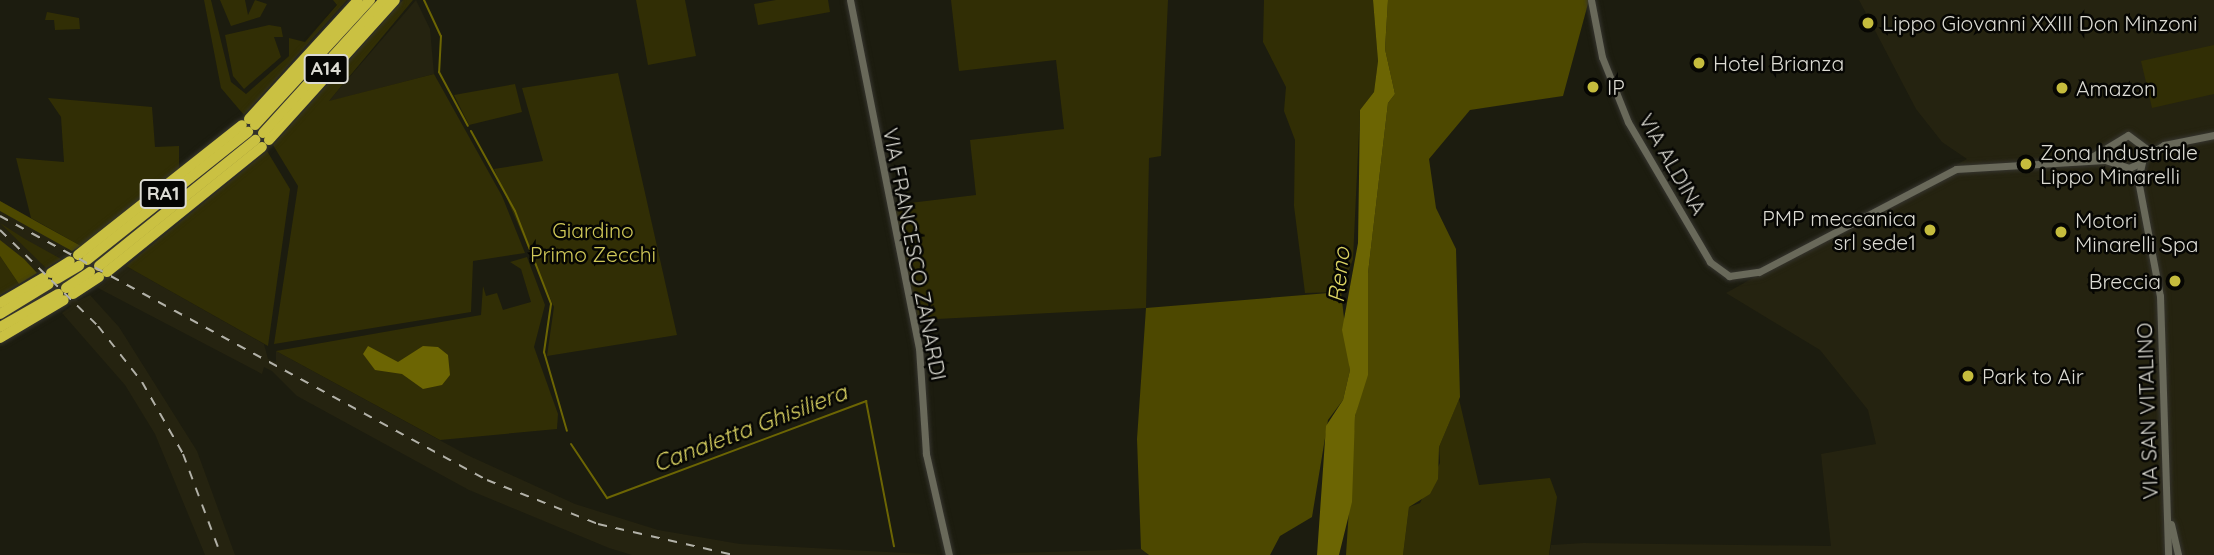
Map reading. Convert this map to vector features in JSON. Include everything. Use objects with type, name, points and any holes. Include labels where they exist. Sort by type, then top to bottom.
[{"type":"highway","name":"RA1","points":[[255,133],[358,0]]},
{"type":"highway","name":"A14","points":[[255,133],[370,0]]},
{"type":"highway","name":"A14","points":[[0,314],[255,133],[384,0]]},
{"type":"highway","name":"RA1","points":[[0,338],[99,272],[255,133],[395,0]]},
{"type":"highway","points":[[0,303],[50,279]]},
{"type":"highway","points":[[0,327],[65,294]]},
{"type":"street","name":"VIA FRANCESCO ZANARDI","points":[[850,0],[921,358],[926,454],[950,555]]},
{"type":"street","name":"VIA ALDINA","points":[[1591,0],[1602,57],[1628,122],[1710,262],[1729,276],[1751,275],[1956,169],[2079,161]]},
{"type":"street","points":[[2079,161],[2114,145],[2128,135],[2164,145]]},
{"type":"street","points":[[2079,161],[2122,166],[2143,159],[2164,145],[2214,135]]},
{"type":"street","points":[[2141,140],[2143,159]]},
{"type":"street","points":[[2114,145],[2122,166]]},
{"type":"street","name":"VIA SAN VITALINO","points":[[2143,159],[2138,184],[2159,283],[2168,555]]},
{"type":"street","name":"VIA SAN VITALINO","points":[[2122,166],[2138,184]]},
{"type":"street","name":"VIA SAN VITALINO","points":[[2168,513],[2178,555]]},
{"type":"shaded area","points":[[416,0],[430,29],[434,74],[328,102]]},
{"type":"shaded area","points":[[1373,0],[1388,0],[1385,49],[1395,94],[1388,103],[1368,273],[1368,375],[1355,416],[1352,502],[1339,555],[1317,555],[1326,426],[1343,400],[1350,370],[1342,330],[1358,243],[1360,110],[1374,92],[1378,61]]},
{"type":"shaded area","points":[[1388,0],[1589,0],[1563,96],[1470,110],[1429,159],[1436,208],[1456,249],[1460,397],[1439,447],[1438,479],[1430,494],[1409,507],[1403,555],[1346,555],[1355,416],[1368,362],[1363,339],[1368,273],[1388,103],[1395,94],[1385,49]]},
{"type":"shaded area","points":[[1859,0],[2214,0],[2214,555],[1549,555],[1551,545],[1584,543],[1831,546],[1821,454],[1876,444],[1868,410],[1820,350],[1726,293],[1967,159],[1942,142],[1916,109]]},
{"type":"shaded area","points":[[0,201],[81,246],[71,252],[113,276],[126,266],[264,344],[268,359],[276,362],[276,351],[467,455],[575,504],[658,530],[740,544],[943,555],[632,555],[609,548],[469,490],[297,396],[272,371],[264,367],[262,374],[98,288],[107,280],[63,257],[46,268],[78,301],[90,295],[119,327],[197,451],[235,555],[205,555],[155,434],[125,385],[62,313],[71,306],[38,273],[19,284],[0,256]]},
{"type":"shaded area","points":[[0,201],[81,246],[72,251],[0,211]]},
{"type":"shaded area","points":[[0,240],[37,273],[19,284],[0,256]]},
{"type":"shaded area","points":[[1341,292],[1350,370],[1343,400],[1328,420],[1312,517],[1280,536],[1270,555],[1149,555],[1141,549],[1137,439],[1146,308]]},
{"type":"shaded area","points":[[368,346],[398,362],[423,346],[438,347],[448,355],[450,375],[442,385],[423,389],[402,374],[375,370],[363,354]]},
{"type":"shaded area","points":[[1141,549],[1149,555],[954,555]]},
{"type":"green space","points":[[204,0],[211,0],[231,82],[246,94],[289,56],[289,38],[305,42],[337,5],[333,0],[347,0],[244,115],[221,88]]},
{"type":"green space","points":[[220,0],[245,0],[248,15],[255,0],[267,4],[260,17],[231,26]]},
{"type":"green space","points":[[403,0],[413,0],[329,101],[434,74],[502,196],[525,253],[473,261],[471,312],[274,344],[298,186],[273,145]]},
{"type":"green space","points":[[636,0],[685,0],[696,56],[648,65]]},
{"type":"green space","points":[[776,0],[828,0],[830,12],[758,25],[754,4]]},
{"type":"green space","points":[[951,0],[1168,0],[1161,156],[1149,158],[1146,308],[918,320],[893,205],[976,195],[970,140],[1064,129],[1056,60],[959,71]]},
{"type":"green space","points":[[1264,0],[1373,0],[1378,61],[1374,92],[1360,110],[1353,259],[1341,292],[1305,293],[1294,206],[1295,140],[1284,111],[1286,87],[1263,42]]},
{"type":"green space","points":[[47,12],[79,18],[80,29],[55,30],[54,20],[45,20]]},
{"type":"green space","points":[[269,25],[281,27],[283,37],[274,37],[281,57],[244,89],[233,76],[225,35]]},
{"type":"green space","points":[[2214,45],[2214,94],[2152,108],[2141,61]]},
{"type":"green space","name":"Giardino Primo Zecchi","points":[[618,73],[677,335],[547,356],[554,307],[494,169],[543,161],[522,88]]},
{"type":"green space","points":[[515,84],[522,112],[469,125],[454,95]]},
{"type":"green space","points":[[48,98],[152,107],[155,147],[179,146],[179,173],[81,246],[31,218],[16,158],[64,162],[61,117]]},
{"type":"green space","points":[[267,151],[290,189],[268,346],[126,266]]},
{"type":"green space","points":[[0,223],[25,239],[61,259],[46,268]]},
{"type":"green space","points":[[0,256],[19,284],[0,295]]},
{"type":"green space","points":[[527,257],[545,305],[534,347],[558,414],[557,429],[440,440],[276,351],[481,315],[483,286],[486,296],[497,293],[503,310],[531,302],[521,269],[510,262]]},
{"type":"green space","points":[[1459,399],[1479,485],[1550,478],[1557,497],[1549,555],[1403,555],[1409,507],[1420,503],[1440,463],[1439,447]]},
{"type":"waterway","name":"Canaletta Ghisiliera","points":[[424,0],[441,36],[439,72],[468,126]]},
{"type":"waterway","name":"Canaletta Ghisiliera","points":[[471,131],[515,211],[551,304],[544,352],[567,431]]},
{"type":"waterway","name":"Canaletta Ghisiliera","points":[[571,444],[607,498],[866,401],[894,546]]},
{"type":"railway","points":[[0,216],[487,480],[598,524],[733,555]]},
{"type":"railway","points":[[0,230],[98,326],[142,382],[183,454],[221,555]]},
{"type":"place","name":"Lippo Giovanni XXIII Don Minzoni","points":[[1868,23]]},
{"type":"place","name":"Hotel Brianza","points":[[1699,63]]},
{"type":"place","name":"IP","points":[[1593,87]]},
{"type":"place","name":"Amazon","points":[[2062,88]]},
{"type":"place","name":"Zona Industriale Lippo Minarelli","points":[[2026,164]]},
{"type":"place","name":"PMP meccanica srl sede1","points":[[1930,230]]},
{"type":"place","name":"Motori Minarelli Spa","points":[[2061,232]]},
{"type":"place","name":"Breccia","points":[[2175,281]]},
{"type":"place","name":"Park to Air","points":[[1968,376]]},
{"type":"water label","name":"Reno","points":[[1339,275]]}]
